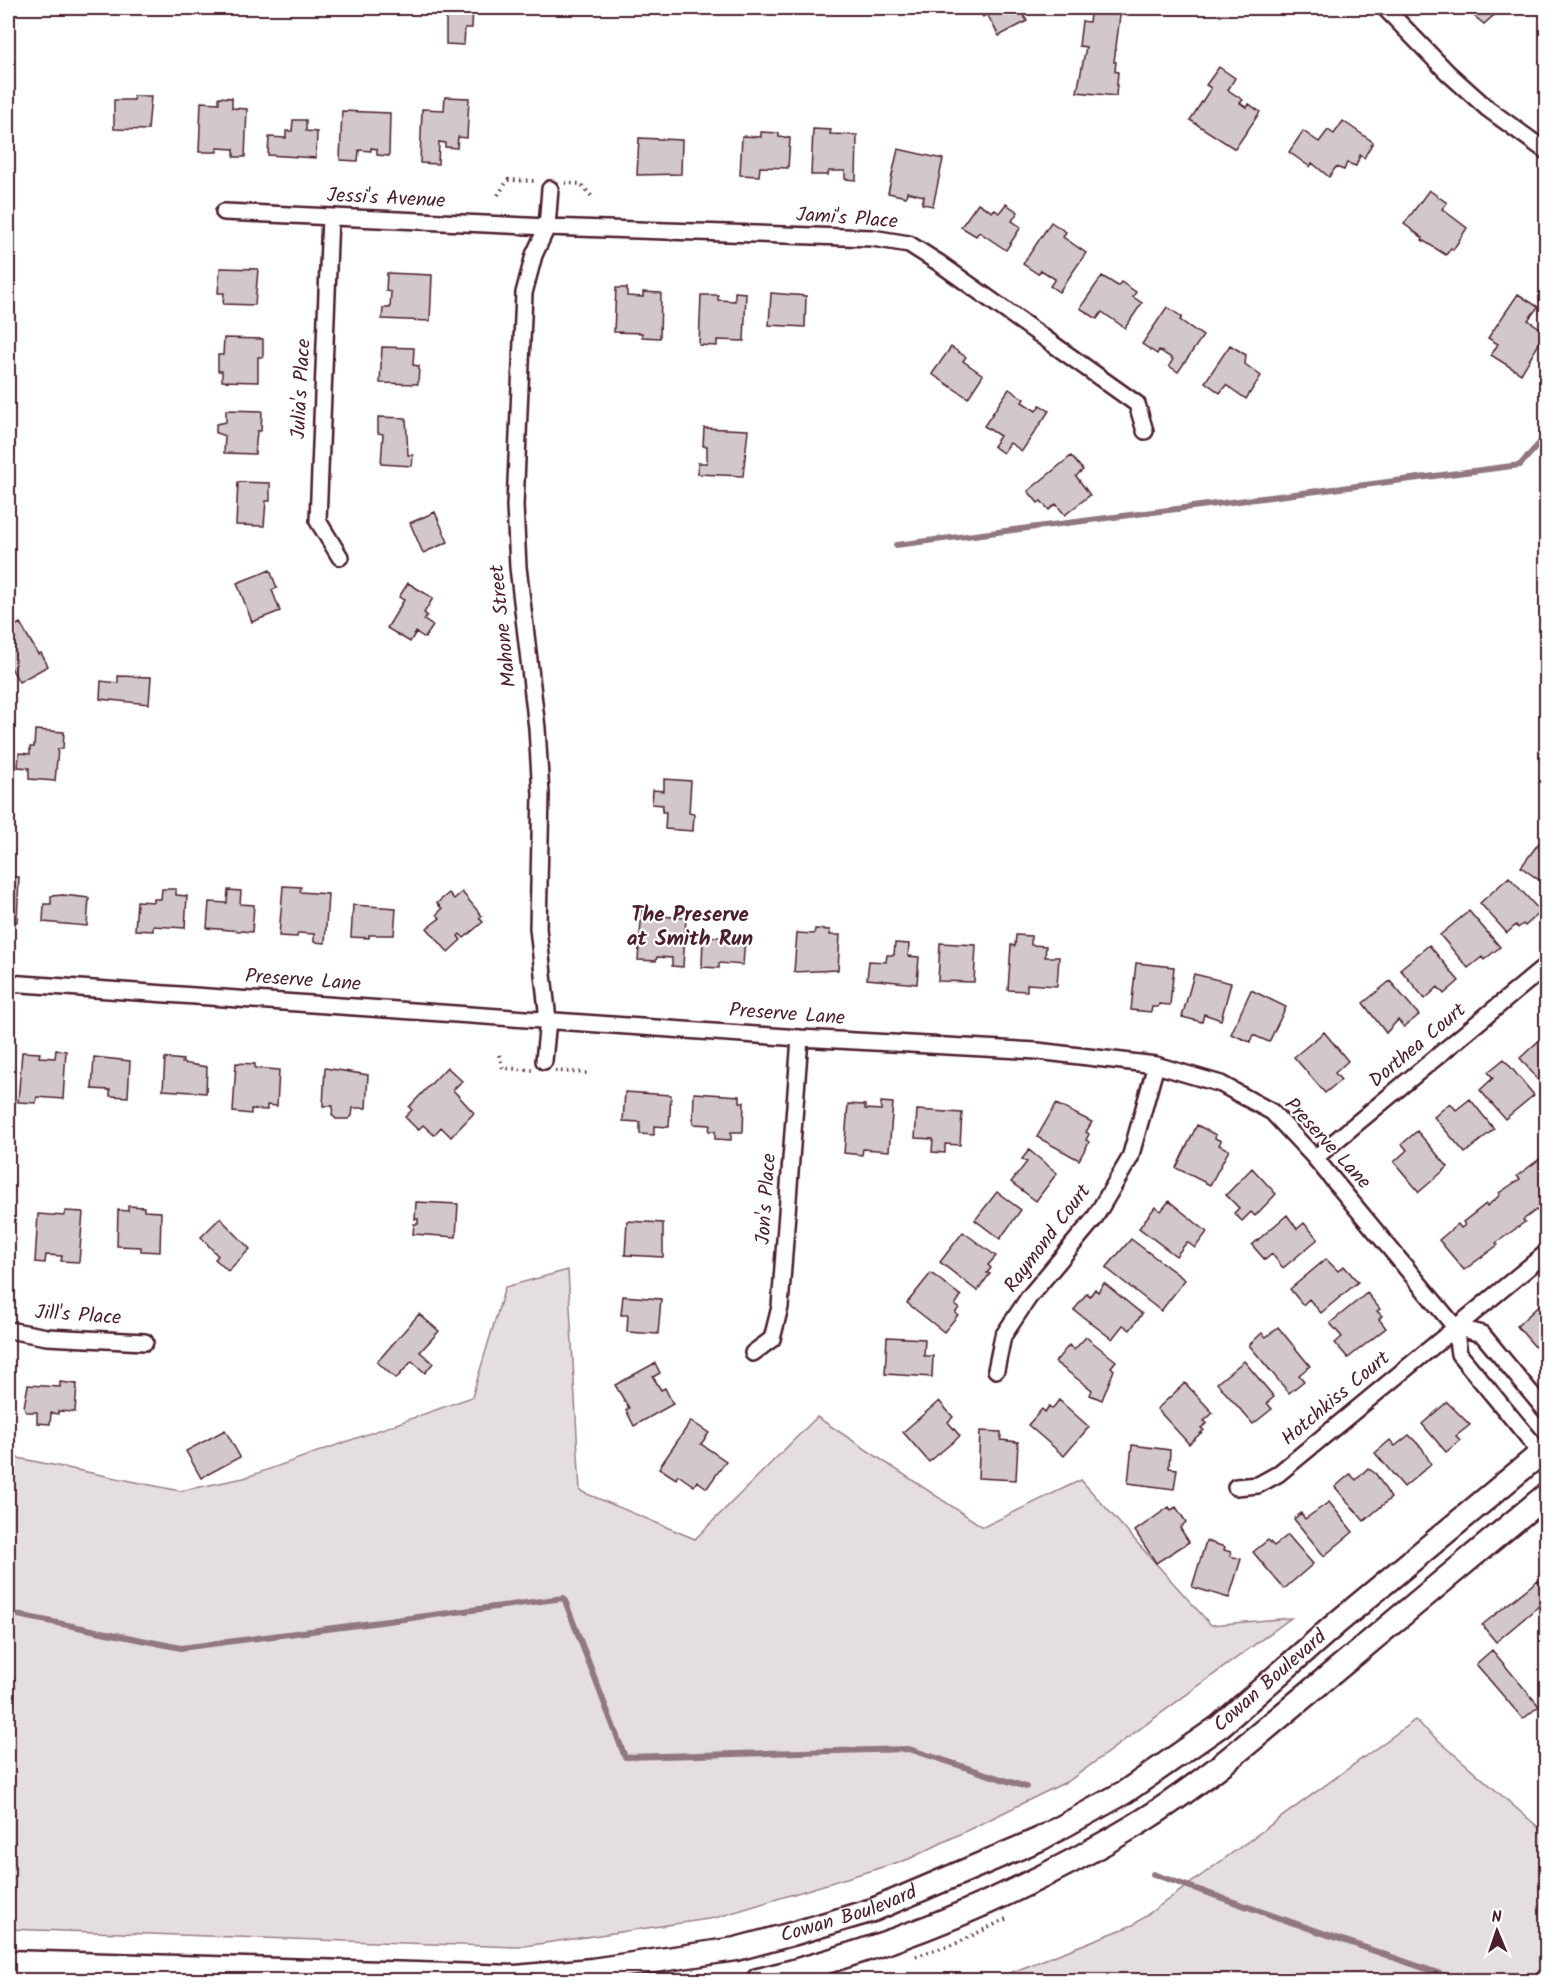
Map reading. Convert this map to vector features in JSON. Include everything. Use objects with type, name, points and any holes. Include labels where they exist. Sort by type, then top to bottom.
[{"type":"main road","name":"Cowan Boulevard","points":[[8,1962],[458,1978],[516,1977],[592,1970],[736,1949],[873,1910],[1040,1839],[1125,1792],[1220,1726],[1338,1622],[1545,1452]]},
{"type":"main road","name":"Cowan Boulevard","points":[[758,1980],[826,1964],[892,1942],[1005,1896],[1140,1822],[1215,1771],[1546,1495]]},
{"type":"street","points":[[1385,8],[1448,73],[1488,109],[1546,151]]},
{"type":"street","name":"Mahone Street","points":[[544,1061],[548,1020],[538,928],[541,839],[539,761],[518,567],[515,506],[524,293],[532,262],[547,227],[550,189]]},
{"type":"street","name":"Jessi's Avenue","points":[[224,212],[547,227]]},
{"type":"street","name":"Julia's Place","points":[[330,217],[318,521],[340,557]]},
{"type":"street","name":"Jami's Place","points":[[547,227],[872,238],[909,244],[1137,404],[1145,431]]},
{"type":"street","name":"Dorthea Court","points":[[1315,1158],[1546,966]]},
{"type":"street","name":"Preserve Lane","points":[[8,983],[800,1038],[1037,1051],[1156,1065],[1221,1084],[1272,1112],[1315,1158],[1455,1327],[1459,1354],[1545,1452]]},
{"type":"street","name":"Jon's Place","points":[[753,1353],[772,1339],[780,1308],[800,1038]]},
{"type":"street","name":"Raymond Court","points":[[996,1370],[1003,1336],[1029,1298],[1094,1219],[1130,1158],[1156,1065]]},
{"type":"street","name":"Hotchkiss Court","points":[[1236,1488],[1258,1485],[1278,1474],[1546,1253]]},
{"type":"street","points":[[1455,1327],[1482,1334],[1546,1411]]},
{"type":"street","name":"Jill's Place","points":[[8,1330],[47,1337],[145,1342]]},
{"type":"shaded area","points":[[568,1270],[580,1491],[695,1539],[817,1417],[983,1527],[1081,1480],[1211,1625],[1291,1618],[1070,1780],[909,1859],[715,1918],[518,1947],[8,1929],[8,1456],[180,1491],[244,1478],[472,1397],[505,1287]]},
{"type":"shaded area","points":[[1415,1720],[1546,1834],[1546,1980],[992,1980],[1133,1925]]},
{"type":"building","points":[[446,8],[473,8],[472,28],[465,28],[464,45],[446,44]]},
{"type":"building","points":[[978,8],[1019,8],[1027,21],[999,36],[987,14],[983,17]]},
{"type":"building","points":[[1091,8],[1121,8],[1114,62],[1116,62],[1115,71],[1118,72],[1116,96],[1077,92],[1086,47],[1079,46],[1082,21],[1089,22]]},
{"type":"building","points":[[1464,8],[1502,8],[1484,24]]},
{"type":"building","points":[[1219,67],[1235,78],[1228,90],[1243,100],[1240,103],[1247,108],[1249,104],[1260,112],[1235,149],[1190,120],[1211,88],[1206,85]]},
{"type":"building","points":[[134,96],[151,96],[148,130],[114,129],[114,100],[134,100]]},
{"type":"building","points":[[219,97],[232,98],[232,108],[247,109],[245,157],[234,157],[234,149],[217,148],[217,152],[199,152],[201,102],[219,103]]},
{"type":"building","points":[[445,97],[469,98],[467,138],[458,137],[457,148],[445,147],[445,143],[439,142],[438,164],[420,163],[422,109],[444,110]]},
{"type":"building","points":[[342,111],[390,113],[389,156],[377,155],[377,149],[371,148],[371,151],[359,150],[358,161],[340,160]]},
{"type":"building","points":[[293,120],[306,120],[306,131],[317,132],[316,158],[268,155],[269,137],[286,138],[286,131],[292,131]]},
{"type":"building","points":[[1343,121],[1373,142],[1364,158],[1360,155],[1356,166],[1347,163],[1344,170],[1336,167],[1329,177],[1312,163],[1310,167],[1289,152],[1303,131],[1319,142],[1328,130],[1334,134]]},
{"type":"building","points":[[813,129],[831,130],[830,134],[857,135],[856,180],[845,179],[845,171],[829,171],[828,175],[811,175]]},
{"type":"building","points":[[761,132],[779,133],[779,137],[790,138],[788,168],[760,167],[759,176],[740,175],[742,136],[761,137]]},
{"type":"building","points":[[639,138],[682,140],[681,174],[637,175]]},
{"type":"building","points":[[898,149],[943,159],[933,206],[922,204],[924,196],[907,192],[906,197],[888,193]]},
{"type":"building","points":[[1429,190],[1447,203],[1442,209],[1467,228],[1453,250],[1451,248],[1446,255],[1422,240],[1423,238],[1404,224]]},
{"type":"building","points":[[978,203],[992,212],[994,209],[999,213],[1006,204],[1018,212],[1012,221],[1021,227],[1006,250],[979,232],[976,236],[961,227]]},
{"type":"building","points":[[1051,222],[1066,232],[1063,237],[1086,253],[1059,292],[1050,286],[1055,279],[1041,270],[1038,274],[1023,264]]},
{"type":"building","points":[[220,268],[258,269],[255,305],[223,304],[224,293],[218,293]]},
{"type":"building","points":[[387,273],[432,275],[430,321],[382,319],[383,308],[390,308],[391,292],[386,291]]},
{"type":"building","points":[[1102,276],[1118,286],[1121,282],[1136,292],[1133,297],[1142,303],[1125,328],[1102,312],[1097,319],[1080,308]]},
{"type":"building","points":[[616,288],[627,288],[627,296],[643,297],[643,292],[661,293],[660,338],[642,337],[642,333],[614,332]]},
{"type":"building","points":[[735,292],[746,293],[744,341],[717,340],[717,346],[699,345],[701,295],[718,295],[718,300],[735,301]]},
{"type":"building","points":[[771,293],[806,296],[805,327],[769,325]]},
{"type":"building","points":[[1518,294],[1538,307],[1528,320],[1546,332],[1521,374],[1491,355],[1498,344],[1488,338]]},
{"type":"building","points":[[1167,307],[1182,317],[1180,320],[1203,336],[1178,372],[1169,366],[1173,359],[1159,350],[1157,354],[1142,344]]},
{"type":"building","points":[[224,338],[263,339],[263,357],[258,357],[258,382],[222,381],[222,371],[218,371],[218,355],[223,355]]},
{"type":"building","points":[[1230,345],[1246,355],[1245,364],[1261,376],[1246,399],[1226,385],[1220,393],[1205,382]]},
{"type":"building","points":[[382,347],[414,348],[413,365],[419,366],[418,384],[380,383]]},
{"type":"building","points":[[951,347],[966,357],[963,361],[983,375],[968,398],[932,374]]},
{"type":"building","points":[[1009,389],[1024,399],[1022,402],[1036,411],[1040,405],[1049,411],[1022,451],[1010,443],[1003,453],[993,446],[1000,436],[984,426]]},
{"type":"building","points":[[226,410],[262,411],[261,431],[257,431],[255,454],[224,453],[225,436],[216,433],[216,424],[226,422]]},
{"type":"building","points":[[378,417],[406,418],[408,455],[413,455],[412,466],[381,464],[383,434],[378,433]]},
{"type":"building","points":[[704,428],[748,430],[743,476],[698,474],[698,463],[707,463],[707,446],[703,446]]},
{"type":"building","points":[[1071,456],[1083,470],[1076,476],[1090,495],[1065,515],[1056,504],[1049,510],[1041,501],[1038,503],[1028,491]]},
{"type":"building","points":[[238,482],[270,483],[270,501],[266,501],[264,526],[236,525]]},
{"type":"building","points":[[435,512],[448,542],[423,553],[410,523]]},
{"type":"building","points":[[270,570],[277,588],[272,590],[280,611],[252,622],[237,583]]},
{"type":"building","points":[[408,583],[433,598],[424,613],[427,615],[424,620],[433,626],[425,638],[416,632],[410,642],[387,628],[404,600],[399,597]]},
{"type":"building","points":[[20,623],[38,654],[41,653],[48,666],[19,682],[8,662],[8,630]]},
{"type":"building","points":[[118,676],[151,677],[149,704],[100,699],[101,681],[118,683]]},
{"type":"building","points":[[35,730],[64,732],[63,749],[58,749],[55,781],[29,779],[29,768],[18,767],[19,753],[30,754],[30,747],[34,747]]},
{"type":"building","points":[[664,779],[691,781],[689,813],[694,814],[693,831],[665,829],[666,812],[662,812],[663,805],[652,804],[653,790],[664,791]]},
{"type":"building","points":[[1544,836],[1546,838],[1546,885],[1521,867]]},
{"type":"building","points":[[8,877],[19,877],[17,922],[8,921]]},
{"type":"building","points":[[1509,877],[1541,912],[1525,926],[1523,924],[1518,928],[1516,925],[1507,933],[1480,903]]},
{"type":"building","points":[[283,886],[301,887],[300,892],[328,894],[325,943],[314,942],[314,934],[298,933],[297,937],[279,936]]},
{"type":"building","points":[[162,889],[176,889],[176,895],[187,896],[185,928],[153,926],[153,931],[135,930],[137,901],[154,902],[154,899],[161,899]]},
{"type":"building","points":[[228,890],[241,891],[240,904],[254,905],[252,932],[207,928],[209,902],[227,903]]},
{"type":"building","points":[[462,892],[482,916],[479,918],[483,922],[464,938],[460,934],[458,936],[461,940],[448,952],[427,928],[440,918],[437,914],[442,909],[437,903],[449,893],[454,899]]},
{"type":"building","points":[[51,896],[89,898],[87,926],[43,922],[44,904],[51,904]]},
{"type":"building","points":[[353,905],[396,908],[394,935],[369,935],[369,938],[351,937]]},
{"type":"building","points":[[642,910],[660,911],[660,916],[686,918],[683,967],[672,966],[672,958],[657,957],[656,961],[638,960]]},
{"type":"building","points":[[1469,911],[1500,947],[1484,960],[1482,957],[1468,968],[1440,935]]},
{"type":"building","points":[[815,929],[830,930],[830,935],[840,935],[838,970],[794,972],[797,933],[814,934]]},
{"type":"building","points":[[1016,935],[1031,936],[1031,945],[1046,946],[1045,957],[1059,957],[1057,986],[1027,984],[1027,991],[1008,990],[1011,945],[1015,946]]},
{"type":"building","points":[[703,936],[745,939],[743,965],[719,963],[719,968],[702,967]]},
{"type":"building","points":[[895,943],[909,944],[908,956],[919,957],[917,984],[867,979],[869,961],[886,962],[887,955],[894,955]]},
{"type":"building","points":[[940,943],[976,945],[974,982],[938,981]]},
{"type":"building","points":[[1429,945],[1459,981],[1444,994],[1438,987],[1425,999],[1400,969]]},
{"type":"building","points":[[1136,963],[1174,967],[1170,1005],[1159,1004],[1158,1007],[1152,1007],[1151,1012],[1131,1010]]},
{"type":"building","points":[[1194,974],[1231,983],[1221,1020],[1204,1014],[1202,1022],[1182,1017]]},
{"type":"building","points":[[1390,981],[1419,1015],[1404,1027],[1398,1020],[1386,1033],[1363,1003]]},
{"type":"building","points":[[1251,990],[1286,1007],[1269,1042],[1253,1035],[1250,1042],[1231,1034]]},
{"type":"building","points":[[1324,1032],[1348,1061],[1335,1073],[1341,1080],[1325,1093],[1294,1057]]},
{"type":"building","points":[[1546,1034],[1546,1075],[1539,1081],[1520,1058]]},
{"type":"building","points":[[56,1050],[66,1051],[63,1099],[37,1097],[36,1103],[18,1102],[22,1052],[40,1053],[39,1057],[55,1058]]},
{"type":"building","points":[[94,1057],[130,1061],[128,1097],[110,1096],[110,1090],[92,1089]]},
{"type":"building","points":[[165,1058],[183,1060],[182,1063],[207,1067],[206,1093],[163,1090]]},
{"type":"building","points":[[1504,1059],[1534,1095],[1505,1119],[1480,1090],[1493,1078],[1488,1072]]},
{"type":"building","points":[[236,1063],[255,1064],[255,1068],[279,1070],[277,1106],[267,1105],[267,1110],[251,1109],[251,1114],[233,1112]]},
{"type":"building","points":[[447,1067],[462,1081],[453,1090],[474,1113],[451,1137],[441,1127],[434,1135],[423,1125],[418,1130],[405,1117],[412,1110],[409,1107]]},
{"type":"building","points":[[325,1068],[368,1075],[366,1108],[353,1108],[352,1116],[348,1119],[336,1119],[332,1115],[333,1106],[323,1106]]},
{"type":"building","points":[[625,1092],[671,1095],[669,1127],[654,1126],[654,1135],[640,1134],[640,1122],[623,1121]]},
{"type":"building","points":[[694,1093],[740,1096],[740,1102],[744,1102],[743,1132],[731,1132],[731,1140],[715,1139],[715,1131],[709,1131],[710,1125],[693,1124]]},
{"type":"building","points":[[1470,1099],[1494,1129],[1465,1153],[1434,1117],[1450,1103],[1456,1110]]},
{"type":"building","points":[[881,1102],[893,1103],[889,1151],[863,1149],[862,1155],[844,1153],[848,1104],[865,1105],[865,1109],[881,1110]]},
{"type":"building","points":[[1056,1104],[1092,1122],[1086,1132],[1089,1134],[1086,1140],[1089,1142],[1079,1160],[1037,1137]]},
{"type":"building","points":[[917,1110],[962,1113],[960,1145],[945,1144],[945,1153],[932,1152],[933,1139],[915,1138]]},
{"type":"building","points":[[1197,1125],[1216,1135],[1215,1138],[1221,1141],[1219,1145],[1229,1150],[1210,1185],[1176,1168]]},
{"type":"building","points":[[1417,1131],[1448,1167],[1419,1192],[1394,1162],[1407,1150],[1402,1144]]},
{"type":"building","points":[[1029,1150],[1057,1173],[1036,1201],[1011,1182],[1027,1162],[1022,1159]]},
{"type":"building","points":[[1541,1158],[1546,1165],[1546,1204],[1538,1212],[1536,1210],[1523,1220],[1525,1222],[1496,1243],[1498,1245],[1464,1270],[1439,1240],[1458,1224],[1461,1228],[1465,1225],[1463,1222],[1520,1179],[1517,1176]]},
{"type":"building","points":[[1252,1168],[1276,1194],[1255,1216],[1251,1212],[1242,1221],[1234,1213],[1239,1208],[1226,1195]]},
{"type":"building","points":[[997,1192],[1021,1210],[1000,1239],[975,1220]]},
{"type":"building","points":[[1169,1201],[1207,1232],[1195,1248],[1187,1242],[1176,1256],[1139,1228],[1155,1207],[1161,1211]]},
{"type":"building","points":[[416,1202],[458,1204],[456,1237],[413,1234],[414,1224],[418,1224],[418,1219],[415,1219]]},
{"type":"building","points":[[128,1206],[144,1207],[144,1211],[161,1212],[160,1252],[141,1251],[141,1247],[117,1246],[118,1210],[128,1211]]},
{"type":"building","points":[[65,1211],[83,1212],[79,1262],[61,1261],[62,1256],[46,1255],[45,1263],[35,1262],[38,1214],[64,1216]]},
{"type":"building","points":[[1287,1215],[1297,1229],[1304,1223],[1318,1239],[1283,1268],[1272,1254],[1265,1260],[1252,1245]]},
{"type":"building","points":[[220,1218],[250,1249],[228,1271],[215,1259],[218,1256],[201,1237]]},
{"type":"building","points":[[627,1221],[663,1223],[663,1257],[625,1255]]},
{"type":"building","points":[[963,1232],[996,1256],[988,1265],[991,1268],[987,1273],[990,1274],[977,1291],[940,1262]]},
{"type":"building","points":[[1131,1239],[1185,1280],[1161,1311],[1106,1268]]},
{"type":"building","points":[[1326,1259],[1338,1271],[1344,1266],[1358,1282],[1321,1313],[1309,1299],[1303,1305],[1290,1289]]},
{"type":"building","points":[[931,1273],[961,1296],[955,1305],[959,1308],[955,1313],[958,1315],[944,1332],[907,1303]]},
{"type":"building","points":[[1104,1283],[1142,1314],[1130,1330],[1123,1325],[1112,1339],[1074,1310],[1087,1293],[1090,1296],[1095,1289],[1098,1292]]},
{"type":"building","points":[[1367,1293],[1380,1309],[1377,1311],[1382,1316],[1379,1319],[1386,1328],[1348,1358],[1335,1343],[1342,1337],[1330,1323]]},
{"type":"building","points":[[623,1296],[661,1299],[658,1334],[627,1332],[628,1315],[621,1315]]},
{"type":"building","points":[[1546,1299],[1546,1351],[1542,1355],[1517,1326]]},
{"type":"building","points":[[419,1314],[439,1331],[420,1352],[433,1363],[425,1373],[412,1361],[396,1379],[377,1362]]},
{"type":"building","points":[[1278,1327],[1310,1366],[1299,1375],[1304,1381],[1289,1393],[1249,1345],[1262,1333],[1266,1337]]},
{"type":"building","points":[[887,1337],[925,1339],[924,1356],[933,1356],[932,1377],[885,1374]]},
{"type":"building","points":[[1086,1337],[1116,1361],[1111,1367],[1114,1370],[1102,1400],[1090,1395],[1092,1390],[1055,1362],[1069,1345],[1074,1350]]},
{"type":"building","points":[[1244,1361],[1274,1397],[1267,1403],[1272,1409],[1253,1424],[1217,1383]]},
{"type":"building","points":[[655,1363],[660,1373],[653,1377],[661,1390],[665,1388],[673,1404],[634,1426],[626,1410],[629,1408],[615,1385]]},
{"type":"building","points":[[60,1382],[77,1384],[75,1412],[51,1413],[50,1424],[37,1423],[37,1412],[26,1412],[24,1407],[28,1385],[60,1387]]},
{"type":"building","points":[[1185,1383],[1213,1413],[1204,1421],[1207,1423],[1201,1428],[1204,1430],[1189,1444],[1157,1409]]},
{"type":"building","points":[[1059,1400],[1089,1427],[1064,1456],[1028,1425],[1042,1409],[1045,1412],[1049,1406],[1052,1409]]},
{"type":"building","points":[[939,1401],[953,1417],[948,1422],[960,1436],[929,1462],[903,1432]]},
{"type":"building","points":[[1447,1402],[1470,1425],[1456,1436],[1460,1441],[1446,1452],[1422,1424]]},
{"type":"building","points":[[691,1421],[709,1433],[701,1444],[726,1461],[707,1488],[697,1481],[694,1486],[678,1475],[676,1479],[659,1468]]},
{"type":"building","points":[[225,1430],[240,1457],[201,1478],[186,1451]]},
{"type":"building","points":[[980,1431],[1001,1432],[1001,1440],[1018,1442],[1016,1480],[978,1478]]},
{"type":"building","points":[[1409,1435],[1422,1448],[1431,1464],[1404,1487],[1375,1453],[1390,1440],[1395,1446]]},
{"type":"building","points":[[1132,1445],[1170,1450],[1169,1468],[1177,1469],[1174,1489],[1128,1483]]},
{"type":"building","points":[[1368,1468],[1376,1474],[1391,1498],[1364,1521],[1335,1487],[1350,1474],[1356,1480]]},
{"type":"building","points":[[1329,1502],[1353,1532],[1324,1556],[1294,1519],[1301,1513],[1305,1519]]},
{"type":"building","points":[[1169,1507],[1171,1510],[1176,1507],[1186,1522],[1180,1528],[1189,1542],[1156,1563],[1135,1531]]},
{"type":"building","points":[[1288,1535],[1313,1564],[1284,1589],[1253,1552],[1268,1540],[1274,1546]]},
{"type":"building","points":[[1206,1541],[1225,1547],[1224,1550],[1231,1552],[1230,1556],[1241,1559],[1229,1598],[1192,1587]]},
{"type":"building","points":[[1538,1580],[1546,1591],[1546,1600],[1496,1642],[1482,1625]]},
{"type":"building","points":[[1492,1650],[1539,1706],[1523,1719],[1476,1664]]},
{"type":"waterway","points":[[896,545],[1520,465],[1546,436]]},
{"type":"waterway","points":[[8,1613],[181,1648],[564,1598],[625,1757],[909,1749],[1026,1787]]},
{"type":"waterway","points":[[1153,1874],[1458,1980]]},
{"type":"district","name":"The Preserve at Smith Run","points":[[690,927]]}]
